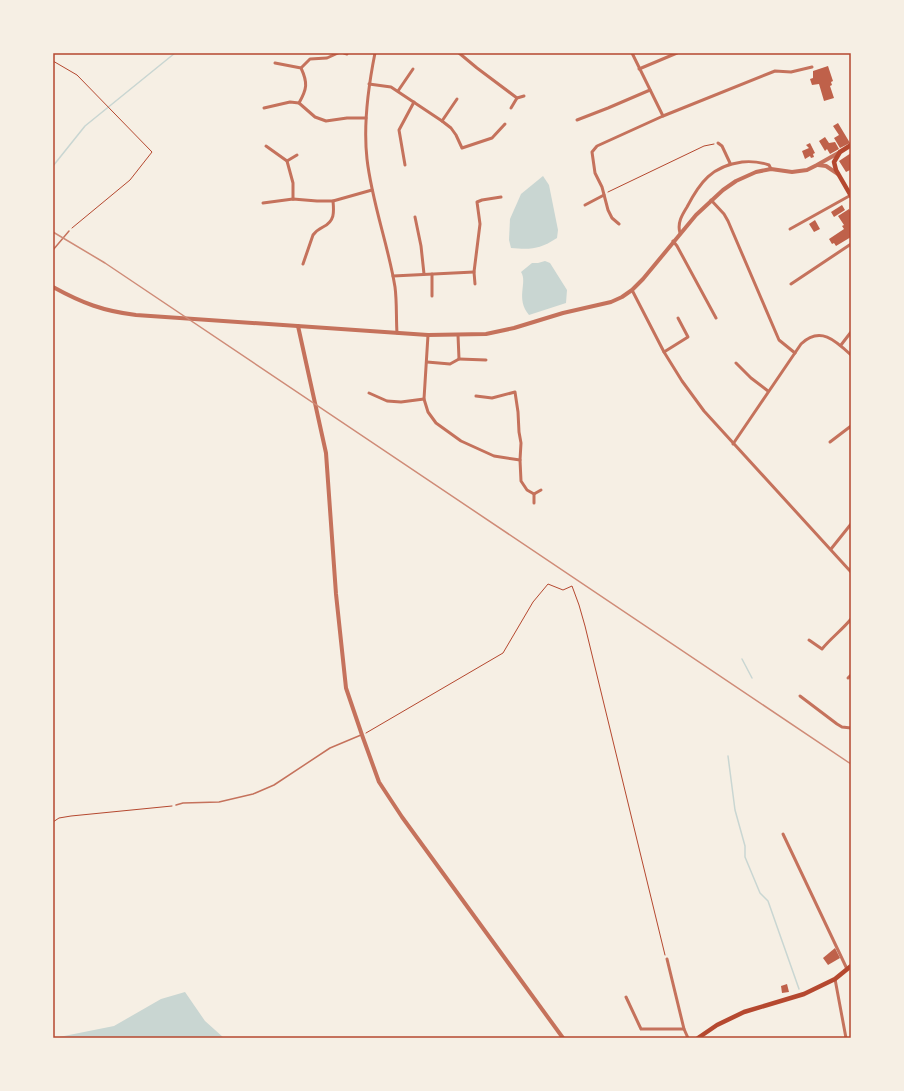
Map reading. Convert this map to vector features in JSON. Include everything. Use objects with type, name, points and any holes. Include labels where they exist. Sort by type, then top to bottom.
[{"type":"main road","points":[[851,145],[840,152],[834,162],[838,174],[851,196]]},
{"type":"main road","points":[[698,1038],[717,1025],[744,1012],[804,994],[835,979],[849,967]]},
{"type":"street","points":[[301,68],[310,59],[327,58],[338,53]]},
{"type":"street","points":[[375,53],[369,84],[366,118],[367,157],[372,190],[393,276],[397,333]]},
{"type":"street","points":[[459,53],[517,98]]},
{"type":"street","points":[[632,53],[663,116]]},
{"type":"street","points":[[639,69],[677,53]]},
{"type":"street","points":[[275,64],[301,68]]},
{"type":"street","points":[[619,224],[612,218],[608,210],[602,187],[595,173],[592,152],[597,146],[663,116],[775,71],[791,72],[812,67]]},
{"type":"street","points":[[299,104],[304,95],[306,83],[306,79],[301,68]]},
{"type":"street","points":[[398,91],[413,69]]},
{"type":"street","points":[[791,72],[791,78]]},
{"type":"street","points":[[369,84],[391,88],[398,91],[442,121],[451,128],[462,148],[492,138],[505,124]]},
{"type":"street","points":[[577,120],[650,90]]},
{"type":"street","points":[[511,108],[517,98],[524,96]]},
{"type":"street","points":[[442,121],[457,99]]},
{"type":"street","points":[[264,108],[290,102],[299,104],[315,117],[326,121],[347,118],[366,118]]},
{"type":"street","points":[[405,165],[399,130],[414,102]]},
{"type":"street","points":[[718,143],[722,146],[730,163]]},
{"type":"street","points":[[266,146],[287,161],[293,183],[293,199]]},
{"type":"street","points":[[53,287],[85,304],[136,315],[428,335],[486,334],[514,328],[563,313],[611,302],[632,290],[643,279],[680,233],[711,200],[742,177],[771,169],[792,172],[807,170],[840,152]]},
{"type":"street","points":[[287,161],[297,155]]},
{"type":"street","points":[[680,233],[679,221],[694,192],[704,179],[716,170],[730,163],[754,161],[769,165],[771,169]]},
{"type":"street","points":[[817,165],[826,166],[838,174]]},
{"type":"street","points":[[263,203],[293,199],[333,201],[372,190]]},
{"type":"street","points":[[585,205],[604,195]]},
{"type":"street","points":[[475,284],[474,272],[480,224],[477,202],[501,196]]},
{"type":"street","points":[[790,229],[851,196]]},
{"type":"street","points":[[711,200],[724,214],[728,221],[779,340],[795,353]]},
{"type":"street","points":[[303,264],[316,231],[333,219],[333,201]]},
{"type":"street","points":[[415,217],[421,246],[424,274]]},
{"type":"street","points":[[673,241],[716,318]]},
{"type":"street","points":[[791,284],[851,244]]},
{"type":"street","points":[[393,276],[474,272]]},
{"type":"street","points":[[432,274],[432,296]]},
{"type":"street","points":[[632,290],[664,352],[699,405],[851,572]]},
{"type":"street","points":[[664,352],[688,337],[678,318]]},
{"type":"street","points":[[298,326],[326,453],[336,594],[346,688],[379,782],[402,817],[563,1038]]},
{"type":"street","points":[[841,345],[851,332]]},
{"type":"street","points":[[428,335],[424,399],[428,412],[436,423],[461,440],[494,456],[520,460]]},
{"type":"street","points":[[458,335],[459,359]]},
{"type":"street","points":[[733,444],[768,391],[804,341],[814,336],[826,336],[841,345],[851,355]]},
{"type":"street","points":[[427,362],[450,364],[459,359],[486,360]]},
{"type":"street","points":[[736,363],[751,378],[768,391]]},
{"type":"street","points":[[369,392],[387,401],[402,402],[424,399]]},
{"type":"street","points":[[476,396],[492,398],[515,392],[521,443],[520,480],[527,490],[534,494]]},
{"type":"street","points":[[830,442],[851,426]]},
{"type":"street","points":[[534,494],[541,490]]},
{"type":"street","points":[[534,494],[534,503]]},
{"type":"street","points":[[831,549],[851,524]]},
{"type":"street","points":[[809,640],[822,649],[834,634],[840,631],[851,619]]},
{"type":"street","points":[[800,696],[836,724],[851,728]]},
{"type":"street","points":[[783,834],[849,967]]},
{"type":"street","points":[[666,959],[684,1029],[688,1038]]},
{"type":"street","points":[[835,979],[846,1038]]},
{"type":"street","points":[[626,998],[641,1029],[684,1029]]},
{"type":"lane","points":[[54,249],[69,231]]},
{"type":"lane","points":[[176,805],[183,803],[219,802],[253,794],[274,785],[330,748],[362,735]]},
{"type":"path","points":[[53,61],[77,75],[152,152],[130,180],[69,231]]},
{"type":"path","points":[[604,195],[608,191],[704,146],[718,143]]},
{"type":"path","points":[[362,735],[503,653],[533,602],[548,584],[563,590],[572,586],[589,640],[666,959]]},
{"type":"path","points":[[53,822],[59,818],[71,816],[176,805]]},
{"type":"shaded area","points":[[543,176],[549,185],[558,230],[557,238],[540,247],[524,249],[511,248],[509,240],[510,219],[521,194]]},
{"type":"shaded area","points":[[545,261],[550,263],[567,290],[566,303],[529,315],[523,303],[523,276],[521,272],[532,263]]},
{"type":"shaded area","points":[[185,992],[205,1021],[224,1038],[54,1038],[114,1026],[161,999]]},
{"type":"building","points":[[828,66],[833,81],[831,82],[832,85],[830,86],[834,98],[824,101],[819,84],[812,85],[810,79],[813,78],[813,71]]},
{"type":"building","points":[[838,123],[850,143],[840,148],[834,138],[839,135],[833,126]]},
{"type":"building","points":[[825,137],[829,143],[835,142],[839,149],[830,154],[827,149],[825,151],[819,141]]},
{"type":"building","points":[[810,143],[815,153],[813,154],[814,157],[811,158],[810,156],[805,159],[802,151],[809,148],[806,145]]},
{"type":"building","points":[[851,153],[851,171],[846,172],[839,161]]},
{"type":"building","points":[[842,205],[845,210],[834,217],[831,212]]},
{"type":"building","points":[[849,209],[851,213],[851,237],[836,246],[834,243],[832,244],[829,239],[844,229],[842,226],[844,225],[838,216]]},
{"type":"building","points":[[815,220],[820,229],[814,232],[809,224]]},
{"type":"building","points":[[835,948],[840,958],[828,965],[823,958]]},
{"type":"building","points":[[787,984],[789,992],[782,993],[781,986]]},
{"type":"waterway","points":[[53,166],[85,126],[175,53]]},
{"type":"waterway","points":[[742,659],[752,678]]},
{"type":"waterway","points":[[728,756],[735,810],[745,846],[745,857],[760,893],[768,901],[799,989]]},
{"type":"railway","points":[[53,232],[105,263],[851,764]]}]
